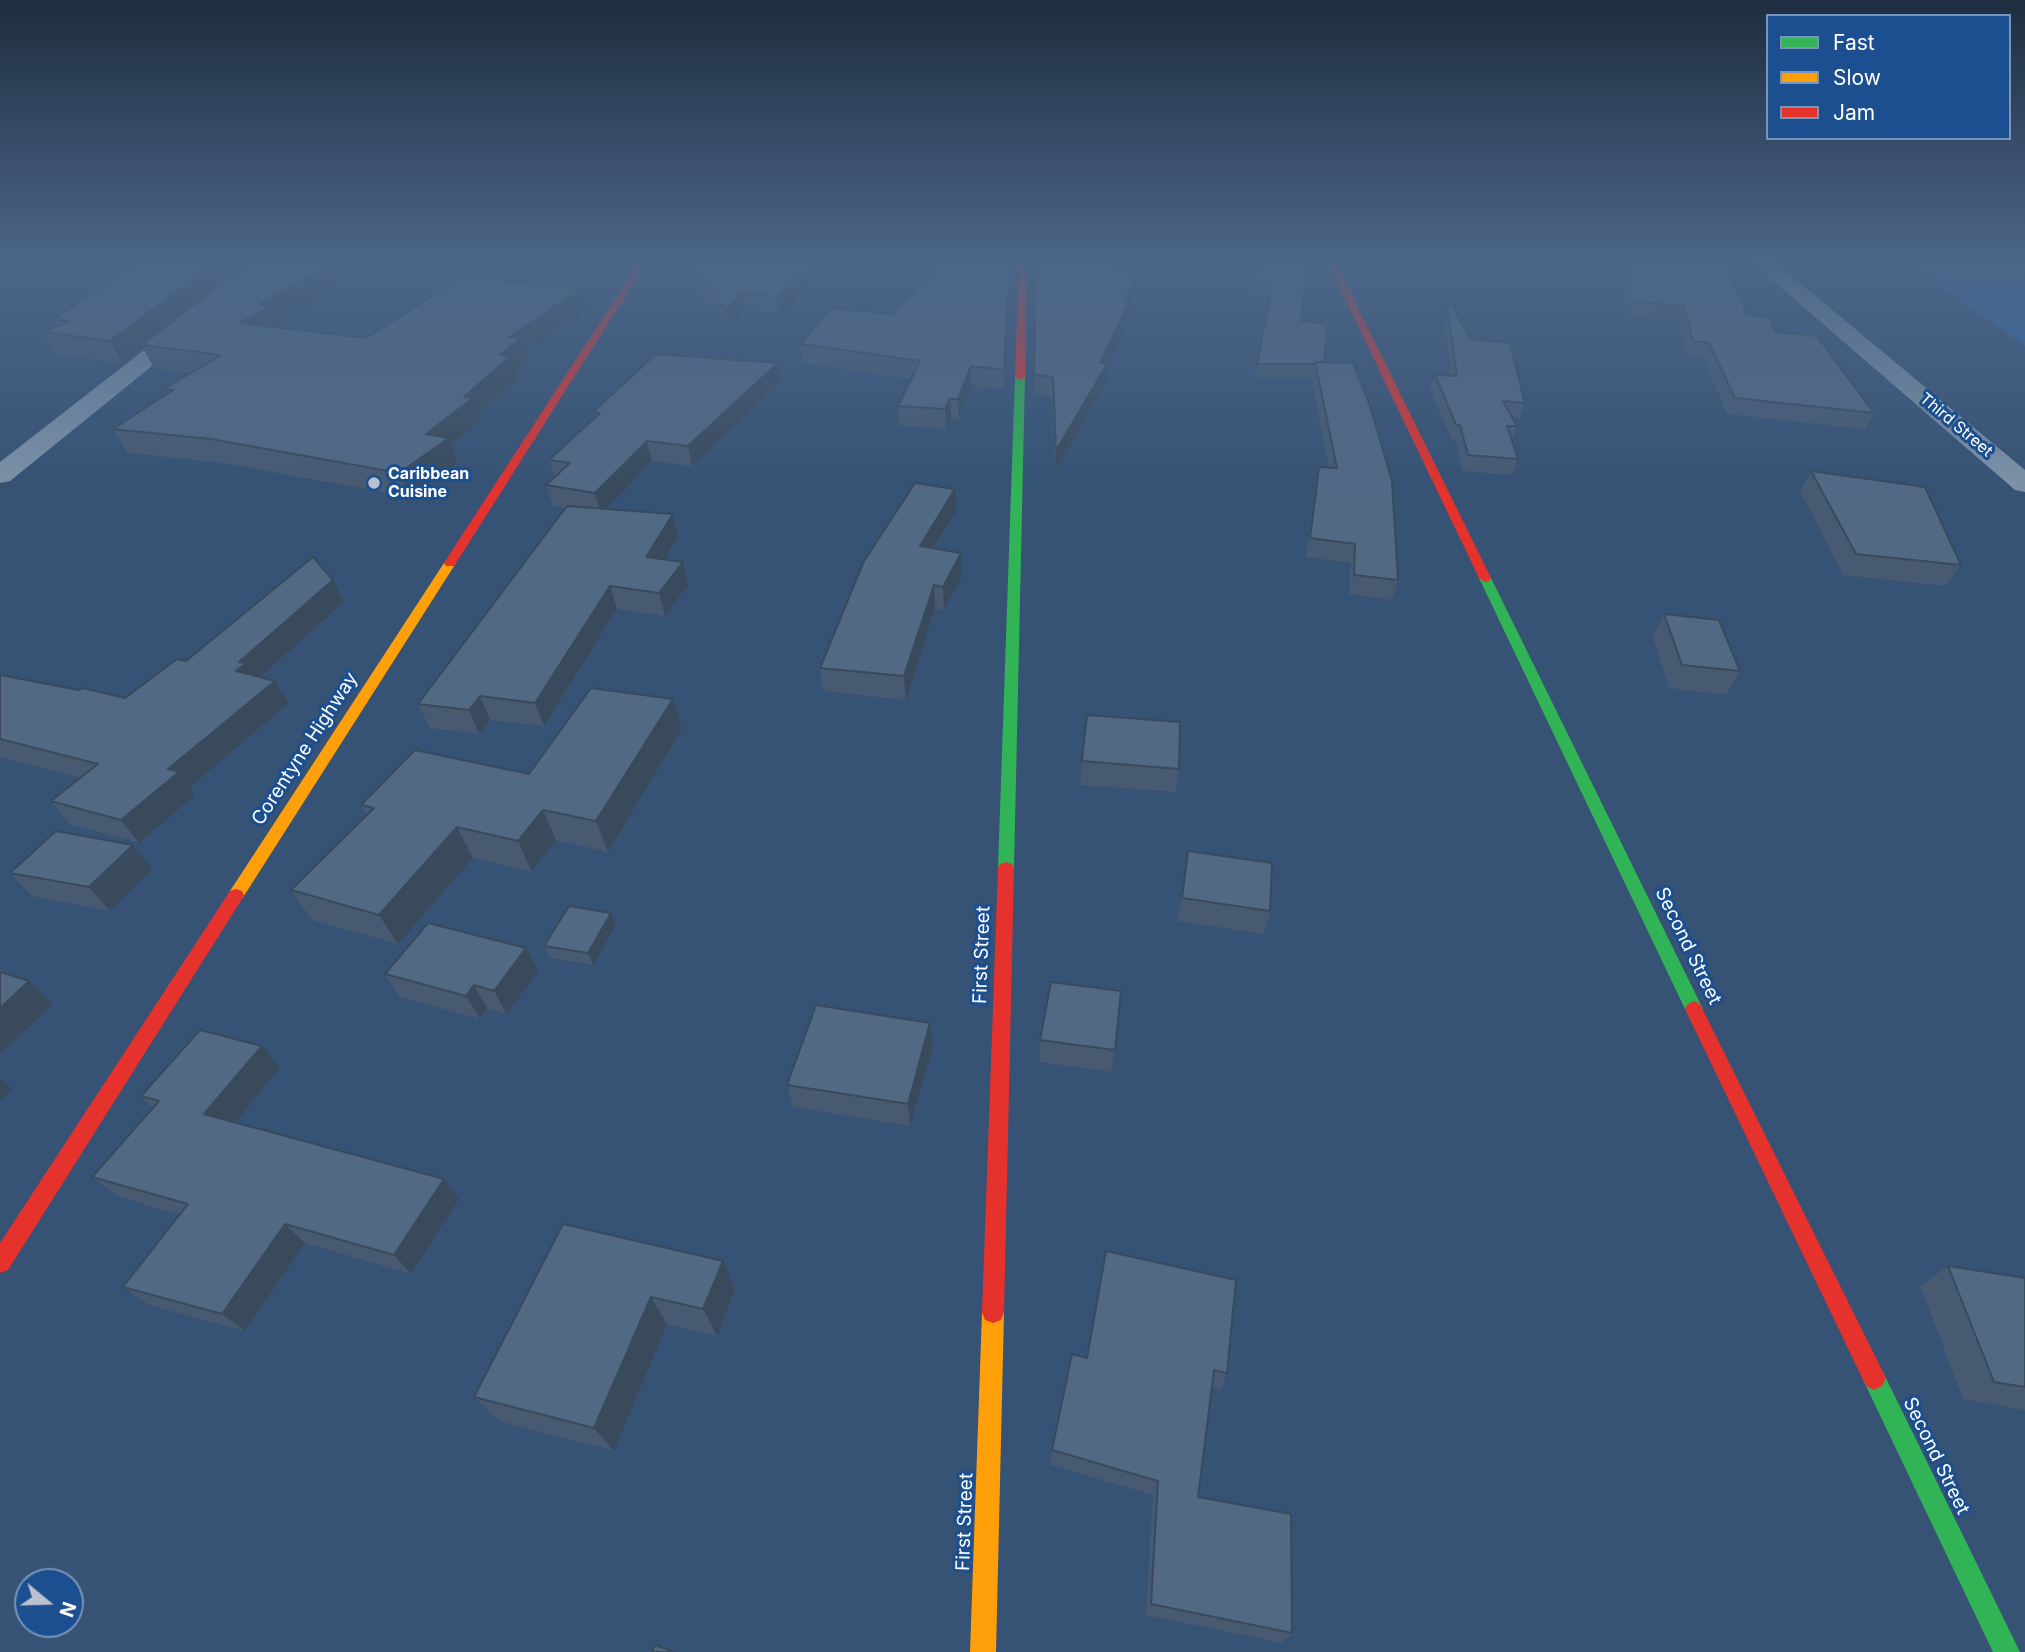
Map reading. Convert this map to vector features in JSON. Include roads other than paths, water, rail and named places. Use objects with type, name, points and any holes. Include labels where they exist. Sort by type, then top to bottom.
[{"type":"street","points":[[0,475],[176,336]]},
{"type":"street","name":"Corentyne Highway","points":[[0,1262],[595,336]]},
{"type":"street","name":"First Street","points":[[983,1652],[1021,336]]},
{"type":"street","name":"Second Street","points":[[1367,336],[2007,1652]]},
{"type":"street","name":"Third Street","points":[[1849,336],[2025,484]]},
{"type":"place","name":"Caribbean Cuisine","points":[[374,483]]}]
